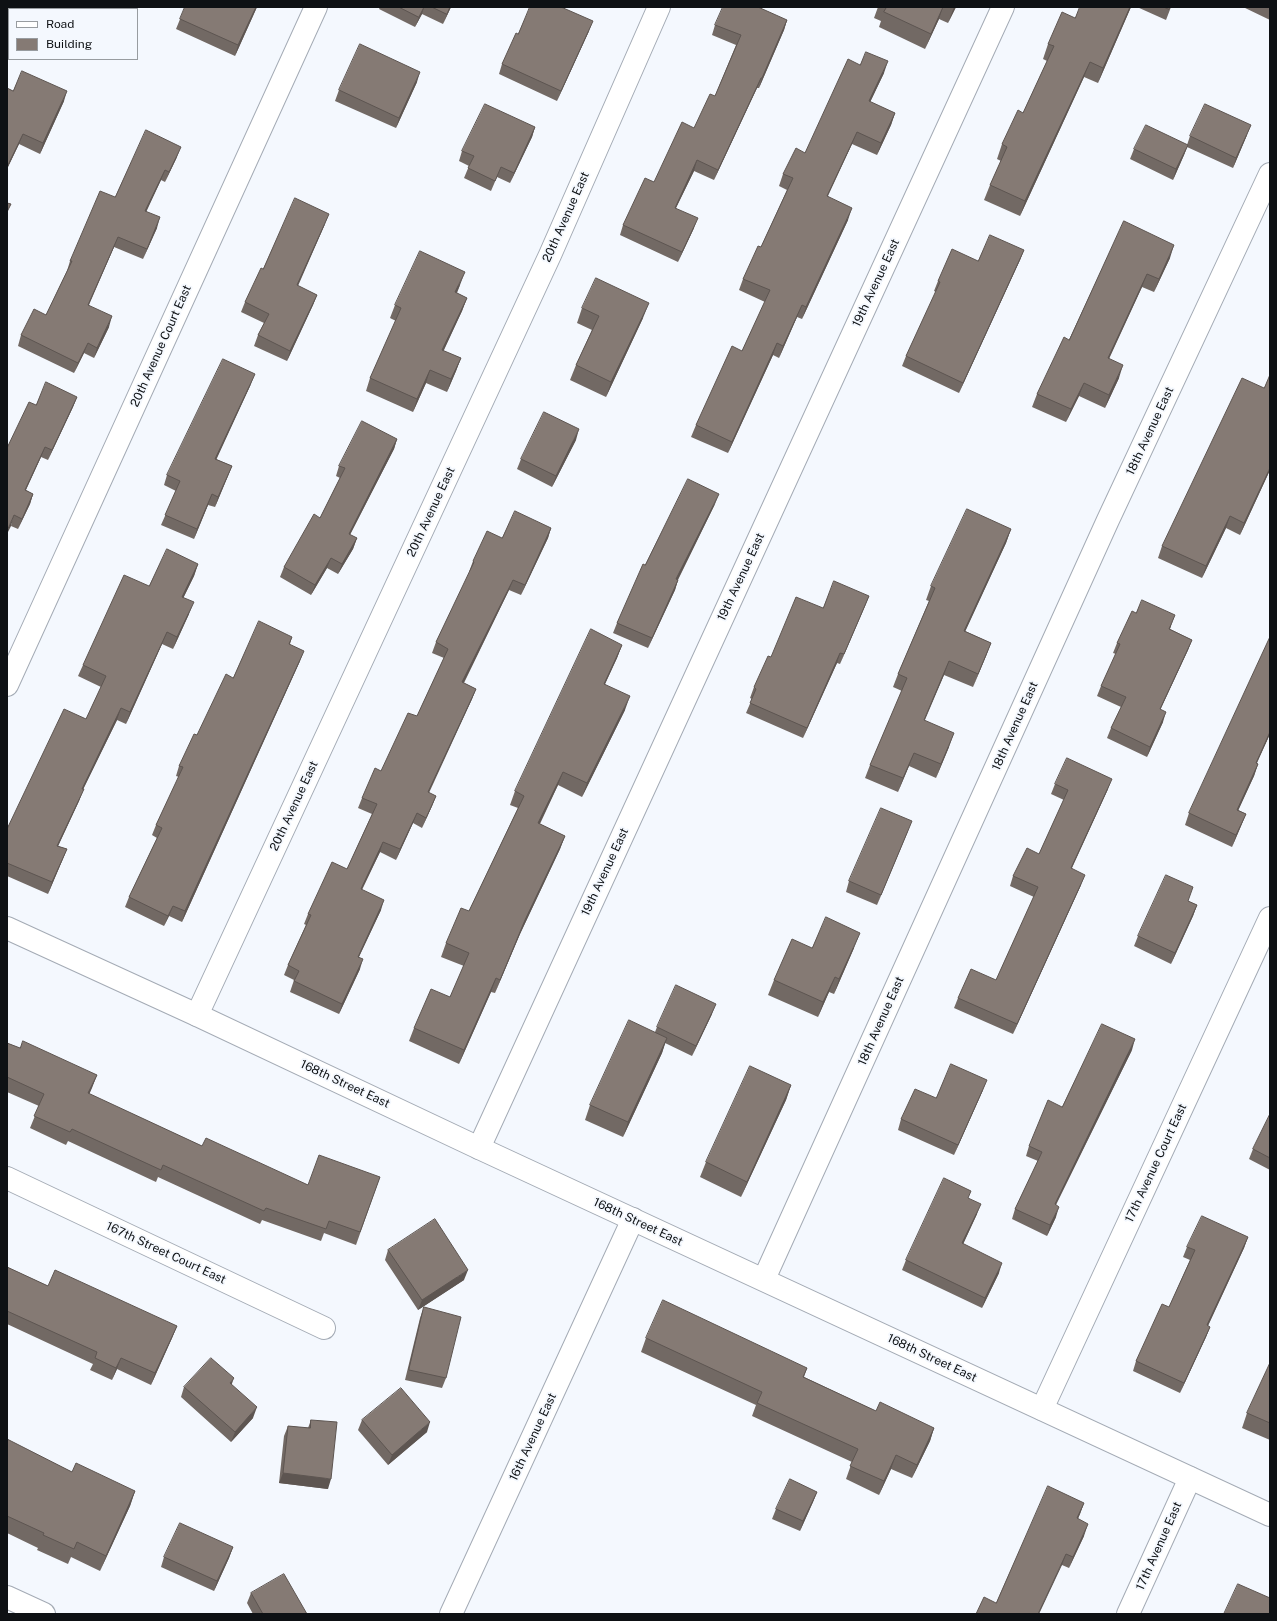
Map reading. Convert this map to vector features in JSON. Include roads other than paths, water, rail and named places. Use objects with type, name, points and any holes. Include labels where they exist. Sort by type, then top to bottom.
[{"type":"street","name":"20th Avenue Court East","points":[[7,685],[316,7]]},
{"type":"street","name":"20th Avenue East","points":[[197,1014],[550,254],[660,7]]},
{"type":"street","name":"19th Avenue East","points":[[479,1148],[1003,7]]},
{"type":"street","name":"18th Avenue East","points":[[764,1279],[1108,520],[1270,174]]},
{"type":"street","name":"17th Avenue Court East","points":[[1042,1409],[1270,918]]},
{"type":"street","name":"168th Street East","points":[[7,928],[197,1014],[479,1148],[1270,1515]]},
{"type":"street","name":"167th Street Court East","points":[[7,1178],[324,1328]]},
{"type":"street","name":"16th Avenue East","points":[[451,1614],[633,1219]]},
{"type":"street","name":"17th Avenue East","points":[[1128,1614],[1190,1478]]},
{"type":"street","points":[[7,1597],[44,1614]]}]
